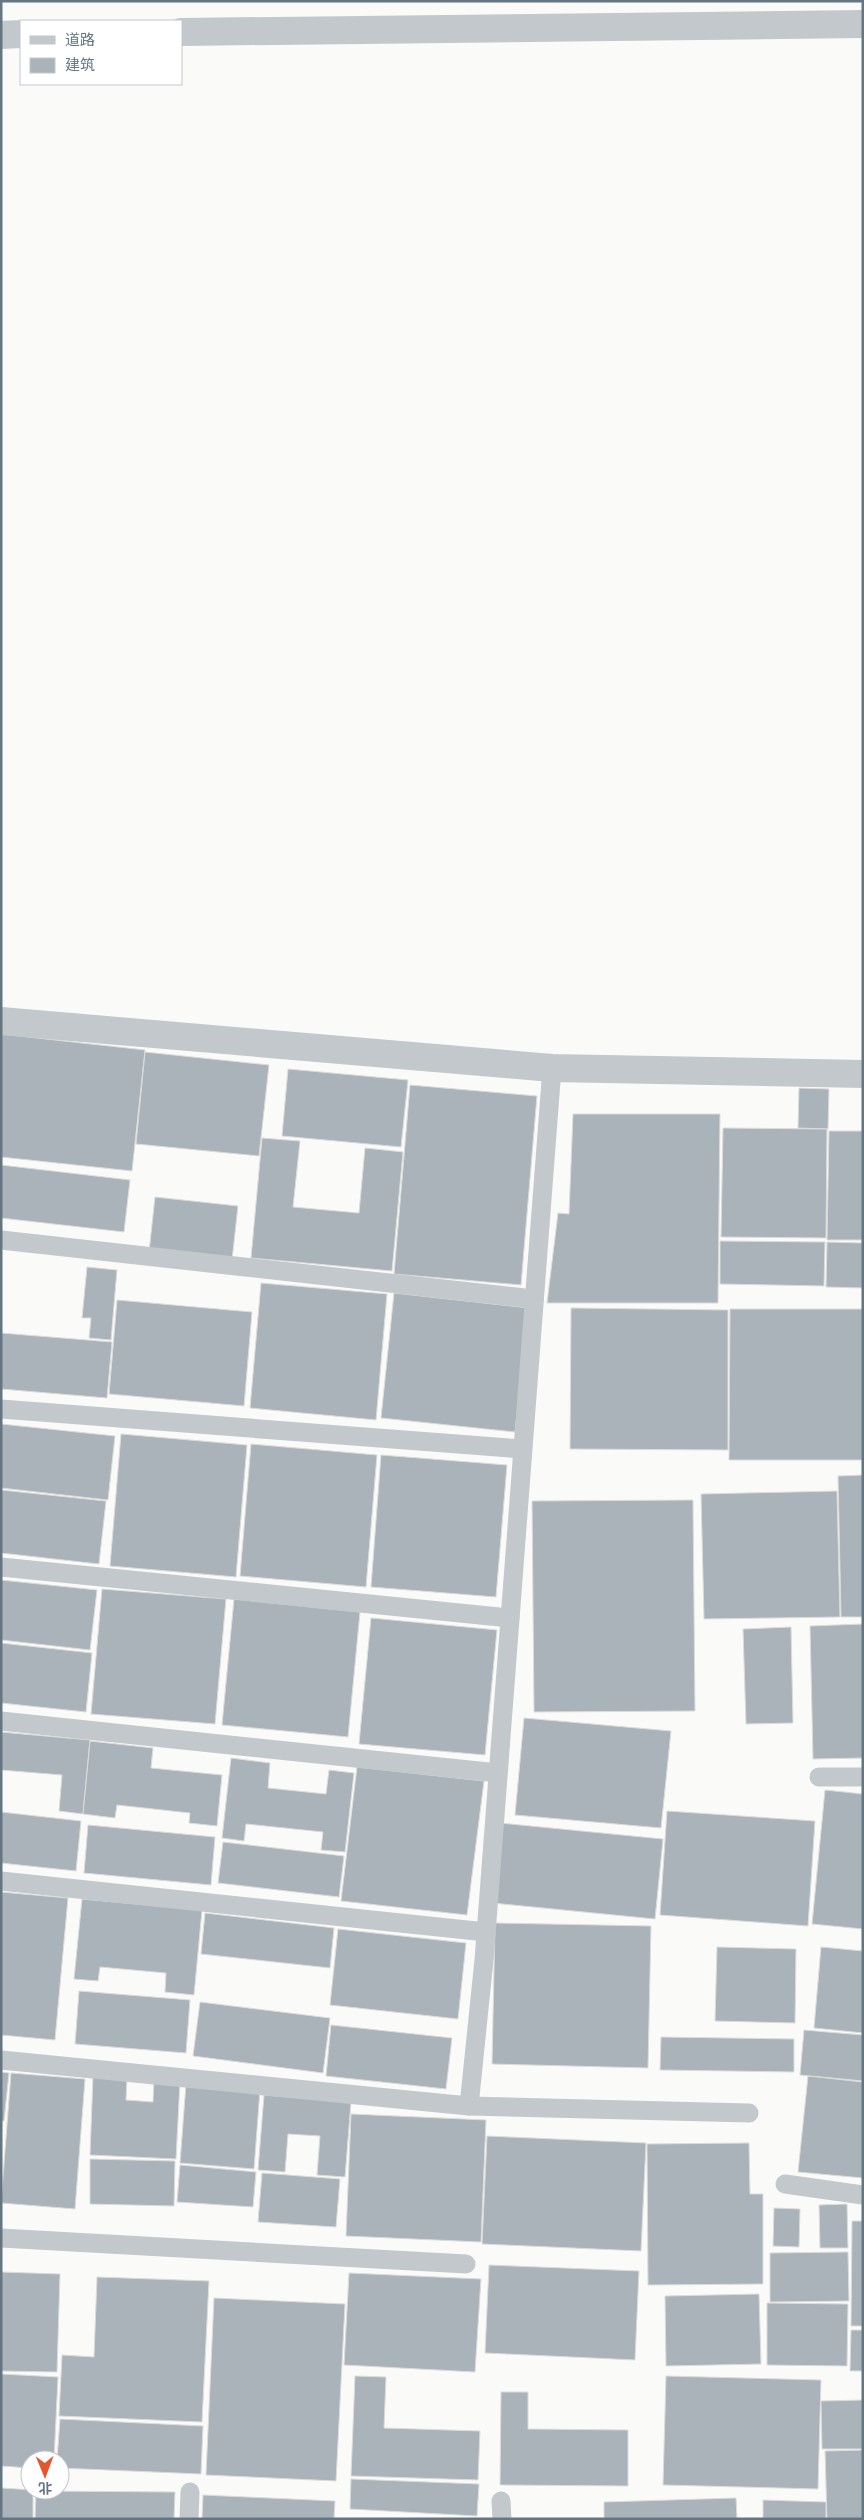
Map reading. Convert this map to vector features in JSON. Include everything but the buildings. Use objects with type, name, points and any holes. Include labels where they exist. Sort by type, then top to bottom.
[{"type":"street","points":[[182,32],[863,24]]},
{"type":"street","points":[[1,35],[20,34]]},
{"type":"street","points":[[1,1021],[552,1068],[863,1074]]},
{"type":"lane","points":[[469,2106],[486,1932],[552,1068]]},
{"type":"lane","points":[[1,1240],[534,1299]]},
{"type":"lane","points":[[1,1409],[522,1449]]},
{"type":"lane","points":[[1,1567],[510,1618]]},
{"type":"lane","points":[[1,1721],[498,1773]]},
{"type":"lane","points":[[819,1777],[863,1777]]},
{"type":"lane","points":[[1,1881],[486,1932]]},
{"type":"lane","points":[[1,2060],[469,2106],[749,2113]]},
{"type":"lane","points":[[785,2184],[863,2195]]},
{"type":"lane","points":[[1,2238],[466,2264]]},
{"type":"lane","points":[[189,2519],[190,2492]]}]
